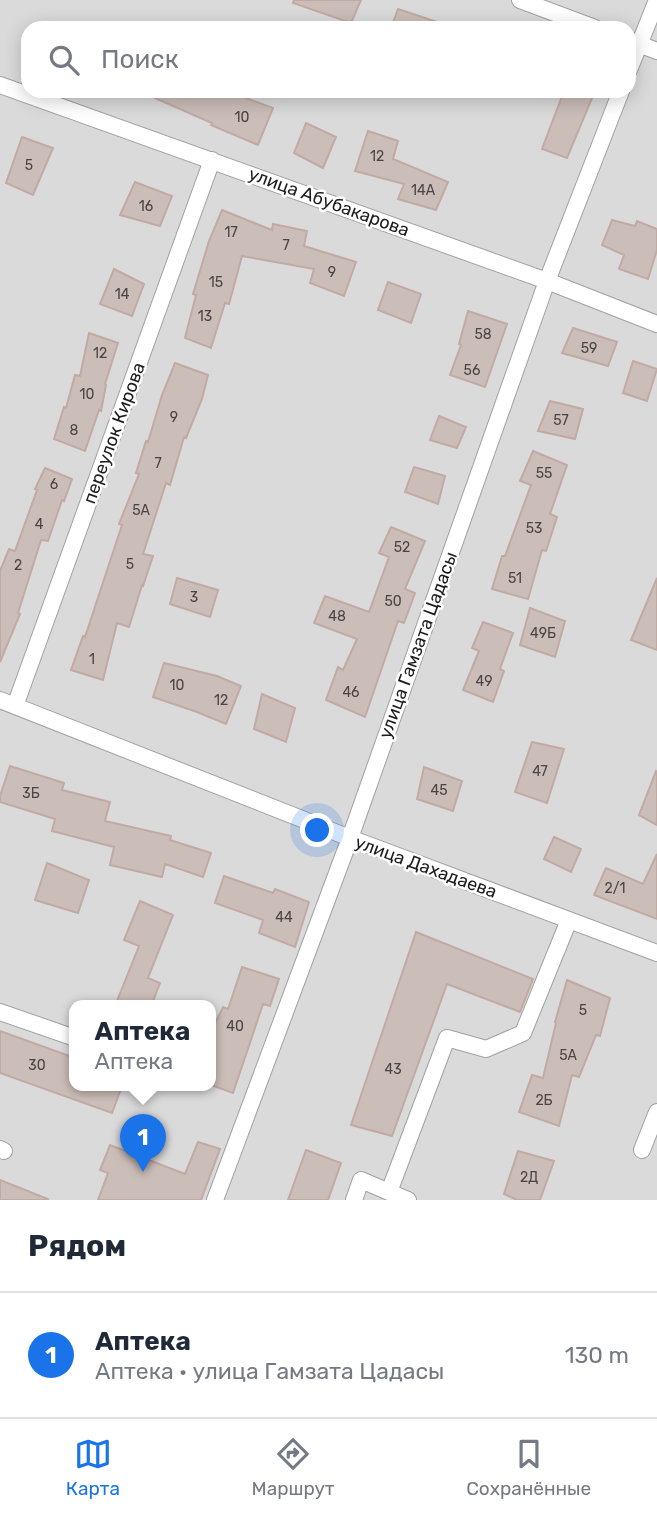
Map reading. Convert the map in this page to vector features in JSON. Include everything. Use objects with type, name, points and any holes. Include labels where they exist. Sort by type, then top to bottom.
[{"type":"street","points":[[520,0],[576,21]]},
{"type":"street","points":[[636,38],[657,0]]},
{"type":"street","points":[[636,43],[657,51]]},
{"type":"street","name":"улица Абубакарова","points":[[0,85],[21,92]]},
{"type":"street","name":"улица Абубакарова","points":[[37,98],[547,281],[657,324]]},
{"type":"street","name":"улица Гамзата Цадасы","points":[[215,1200],[350,838],[547,281],[618,98]]},
{"type":"street","name":"переулок Кирова","points":[[8,703],[212,160]]},
{"type":"street","name":"улица Дахадаева","points":[[8,703],[350,838],[657,953]]},
{"type":"street","points":[[389,1192],[447,1038],[486,1049],[523,1033],[569,920]]},
{"type":"street","points":[[0,1012],[69,1036]]},
{"type":"street","points":[[642,1150],[657,1112]]},
{"type":"street","points":[[354,1200],[361,1180],[408,1200]]},
{"type":"shaded area","points":[[0,0],[657,0],[657,1200],[0,1200]]},
{"type":"building","points":[[294,0],[361,0],[352,21],[293,3]]},
{"type":"building","points":[[398,9],[434,21],[394,21]]},
{"type":"building","points":[[155,98],[246,98],[273,108],[258,145],[211,125],[212,123]]},
{"type":"building","points":[[561,98],[592,98],[567,158],[542,149]]},
{"type":"building","points":[[306,123],[336,137],[323,168],[294,153]]},
{"type":"building","points":[[368,131],[398,141],[393,159],[448,182],[436,210],[398,199],[404,184],[355,171]]},
{"type":"building","points":[[22,137],[53,148],[33,195],[6,183]]},
{"type":"building","points":[[135,182],[172,196],[160,226],[120,215]]},
{"type":"building","points":[[222,210],[272,230],[273,224],[307,231],[304,246],[356,262],[344,296],[310,283],[314,269],[242,256],[229,304],[225,303],[211,348],[185,338],[196,295],[193,294],[209,241]]},
{"type":"building","points":[[612,220],[635,226],[637,221],[657,229],[657,250],[648,279],[619,269],[624,255],[602,245]]},
{"type":"building","points":[[114,269],[144,284],[132,316],[100,304]]},
{"type":"building","points":[[388,282],[421,294],[411,323],[378,310]]},
{"type":"building","points":[[468,311],[507,324],[485,387],[450,375],[461,345],[459,344]]},
{"type":"building","points":[[573,328],[617,342],[608,366],[562,353]]},
{"type":"building","points":[[89,333],[118,343],[105,384],[101,411],[99,410],[85,451],[54,439],[75,375],[80,376]]},
{"type":"building","points":[[633,361],[657,369],[647,401],[623,393]]},
{"type":"building","points":[[175,363],[208,375],[202,399],[186,438],[184,437],[170,485],[166,483],[143,554],[153,556],[129,627],[117,623],[103,680],[71,670],[83,636],[85,637],[122,525],[119,524],[139,474],[136,473],[146,441],[148,442]]},
{"type":"building","points":[[550,401],[583,409],[575,439],[538,431]]},
{"type":"building","points":[[439,416],[466,427],[457,448],[430,440]]},
{"type":"building","points":[[533,451],[567,465],[550,514],[557,517],[546,551],[542,550],[528,599],[492,589],[502,556],[505,556],[531,485],[520,481]]},
{"type":"building","points":[[414,467],[445,476],[438,504],[405,492]]},
{"type":"building","points":[[45,468],[72,479],[48,541],[41,540],[18,613],[20,614],[0,662],[0,571],[9,549],[15,551],[37,490],[35,489]]},
{"type":"building","points":[[391,527],[425,541],[405,589],[415,593],[404,623],[398,621],[365,717],[326,700],[338,667],[343,670],[357,639],[314,623],[325,596],[369,612],[389,557],[379,553]]},
{"type":"building","points":[[177,578],[218,590],[210,617],[170,604]]},
{"type":"building","points":[[657,578],[657,650],[631,640]]},
{"type":"building","points":[[530,608],[565,621],[555,657],[520,645]]},
{"type":"building","points":[[483,622],[513,633],[500,669],[504,671],[493,702],[463,690],[479,651],[472,648]]},
{"type":"building","points":[[164,663],[217,676],[241,686],[226,724],[153,697]]},
{"type":"building","points":[[262,694],[295,708],[286,742],[254,729]]},
{"type":"building","points":[[532,742],[564,749],[547,803],[515,792]]},
{"type":"building","points":[[10,766],[64,783],[62,790],[110,802],[105,821],[171,836],[170,840],[211,853],[203,877],[165,864],[162,877],[110,865],[114,847],[52,831],[55,819],[0,802]]},
{"type":"building","points":[[424,767],[462,781],[453,811],[417,799]]},
{"type":"building","points":[[657,772],[657,825],[639,815]]},
{"type":"building","points":[[554,837],[581,849],[571,872],[544,859]]},
{"type":"building","points":[[657,854],[657,919],[594,895],[606,868],[643,884]]},
{"type":"building","points":[[47,863],[89,880],[78,913],[35,900]]},
{"type":"building","points":[[224,876],[273,893],[275,889],[309,902],[295,947],[259,933],[263,920],[215,903]]},
{"type":"building","points":[[140,901],[173,915],[148,978],[160,983],[153,1000],[117,1000],[139,946],[124,940]]},
{"type":"building","points":[[416,932],[533,979],[520,1012],[447,984],[392,1136],[351,1125]]},
{"type":"building","points":[[242,967],[279,979],[270,1006],[263,1004],[233,1093],[216,1087],[216,1022],[223,1007],[228,1009]]},
{"type":"building","points":[[567,980],[610,998],[600,1036],[596,1035],[579,1077],[572,1075],[559,1126],[519,1112],[532,1075],[543,1078]]},
{"type":"building","points":[[0,1031],[69,1056],[69,1091],[120,1091],[112,1113],[0,1073]]},
{"type":"building","points":[[198,1142],[220,1149],[201,1200],[98,1200],[108,1173],[100,1170],[110,1145],[185,1174]]},
{"type":"building","points":[[306,1150],[341,1163],[328,1200],[288,1200]]},
{"type":"building","points":[[518,1151],[554,1161],[540,1200],[517,1200],[504,1194]]},
{"type":"building","points":[[0,1180],[48,1199],[0,1200]]},
{"type":"place","name":"Аптека","points":[[143,1172]]}]
